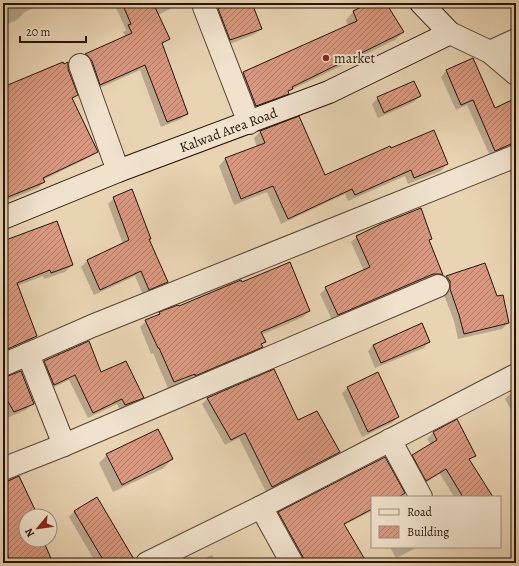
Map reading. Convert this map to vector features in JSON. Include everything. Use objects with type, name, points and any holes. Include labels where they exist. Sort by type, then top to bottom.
[{"type":"street","points":[[421,3],[450,33],[490,52],[516,74]]},
{"type":"street","points":[[204,7],[248,123]]},
{"type":"street","name":"Kalwad Area Road","points":[[3,218],[118,171],[329,92],[450,33]]},
{"type":"street","points":[[490,52],[516,40]]},
{"type":"street","points":[[80,65],[118,171]]},
{"type":"street","points":[[3,365],[92,326],[516,156]]},
{"type":"street","points":[[3,469],[64,445],[438,286]]},
{"type":"street","points":[[28,354],[64,445]]},
{"type":"street","points":[[147,563],[261,507],[516,375]]},
{"type":"street","points":[[390,440],[420,496]]},
{"type":"street","points":[[261,507],[292,563]]},
{"type":"building","points":[[122,3],[153,3],[170,39],[162,43],[188,114],[167,122],[145,65],[100,85],[92,61],[85,54],[132,33],[128,25],[131,24]]},
{"type":"building","points":[[216,3],[252,3],[262,29],[230,40]]},
{"type":"building","name":"market","points":[[370,3],[386,3],[404,32],[292,87],[293,89],[288,91],[289,94],[256,106],[243,72],[357,21],[353,11]]},
{"type":"building","points":[[473,58],[495,108],[516,98],[516,144],[511,144],[495,151],[473,100],[461,105],[446,70]]},
{"type":"building","points":[[63,62],[64,64],[68,62],[68,69],[78,95],[72,98],[98,152],[43,178],[45,182],[3,199],[3,87]]},
{"type":"building","points":[[414,81],[421,96],[384,113],[377,97]]},
{"type":"building","points":[[299,116],[325,175],[390,146],[391,148],[434,130],[448,164],[414,178],[411,170],[355,195],[352,189],[288,219],[273,186],[241,199],[225,158],[265,143],[260,131]]},
{"type":"building","points":[[132,189],[151,239],[149,239],[168,282],[149,290],[141,271],[100,290],[87,260],[129,240],[113,197]]},
{"type":"building","points":[[421,208],[432,239],[429,240],[443,275],[433,274],[338,315],[325,287],[370,267],[356,236]]},
{"type":"building","points":[[57,221],[73,265],[51,273],[50,270],[17,283],[37,336],[3,351],[3,241]]},
{"type":"building","points":[[290,262],[310,311],[261,332],[266,342],[261,344],[263,347],[195,376],[195,374],[174,382],[145,320],[160,314],[159,312],[178,305],[179,306],[241,280],[242,282]]},
{"type":"building","points":[[485,263],[497,296],[503,295],[509,323],[464,334],[450,289],[450,281],[446,276]]},
{"type":"building","points":[[422,323],[430,342],[381,363],[373,345]]},
{"type":"building","points":[[89,341],[101,372],[126,361],[144,398],[125,405],[122,399],[93,413],[75,375],[54,385],[44,361]]},
{"type":"building","points":[[274,369],[298,420],[317,411],[340,452],[272,487],[245,433],[231,440],[207,398]]},
{"type":"building","points":[[21,371],[34,404],[14,412],[3,393],[3,377]]},
{"type":"building","points":[[378,372],[399,417],[368,432],[347,387]]},
{"type":"building","points":[[457,419],[476,456],[469,459],[492,496],[462,496],[446,469],[426,481],[412,455],[437,440],[433,432]]},
{"type":"building","points":[[158,429],[173,459],[122,485],[106,454]]},
{"type":"building","points":[[385,457],[405,493],[400,496],[371,496],[371,510],[344,524],[367,563],[304,563],[303,557],[278,512]]},
{"type":"building","points":[[19,476],[34,508],[18,508],[18,548],[46,548],[53,563],[11,563],[3,546],[3,481],[8,481]]},
{"type":"building","points":[[97,497],[135,563],[105,563],[74,511]]},
{"type":"place","name":"market","points":[[326,58]]}]
